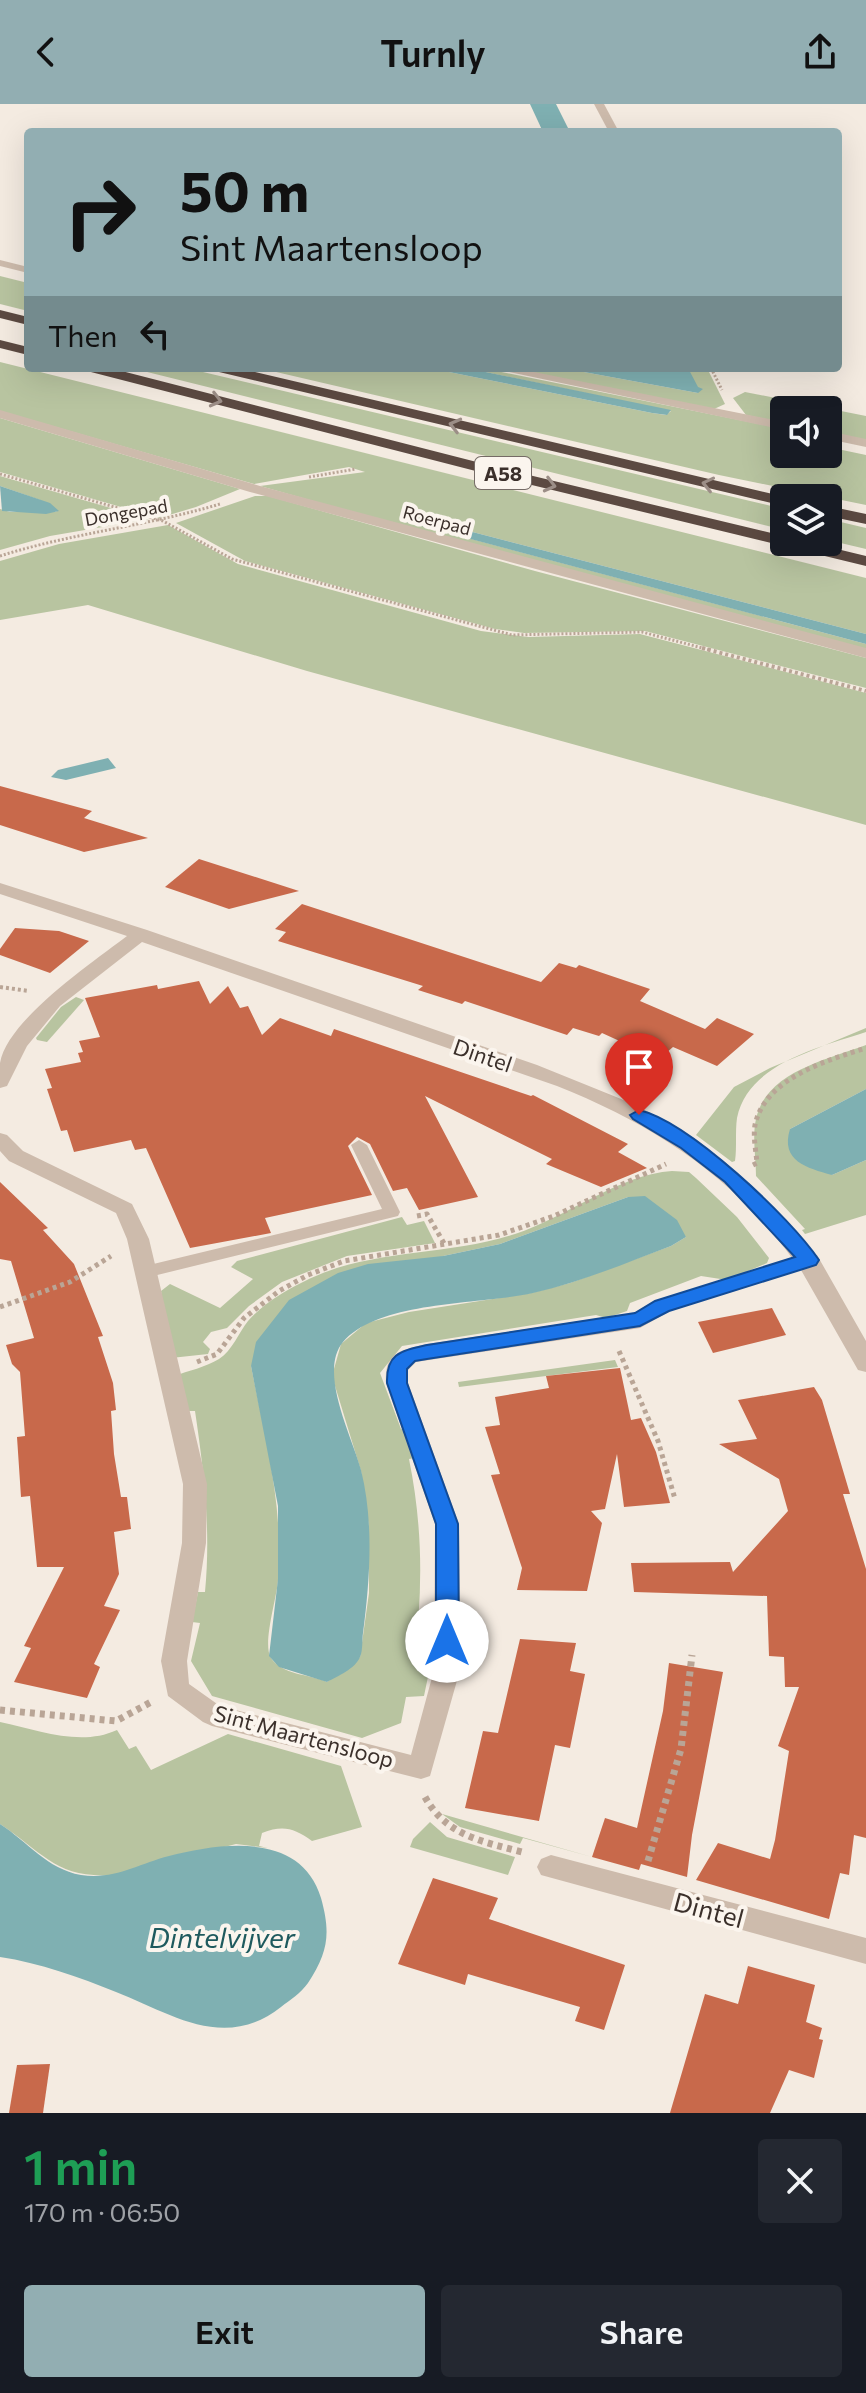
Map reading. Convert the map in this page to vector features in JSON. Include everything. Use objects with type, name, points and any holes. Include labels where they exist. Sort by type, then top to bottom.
[{"type":"highway","points":[[0,314],[24,320]]},
{"type":"highway","points":[[0,344],[24,350]]},
{"type":"highway","name":"A58","points":[[108,372],[505,474],[866,561]]},
{"type":"highway","name":"A58","points":[[236,372],[770,498]]},
{"type":"highway","points":[[842,514],[866,519]]},
{"type":"street","points":[[599,104],[611,128]]},
{"type":"street","points":[[0,263],[24,269]]},
{"type":"street","points":[[516,372],[770,423]]},
{"type":"street","name":"Roerpad","points":[[0,414],[255,489],[591,582],[866,653]]},
{"type":"street","points":[[842,438],[866,443]]},
{"type":"street","name":"Dintel","points":[[0,888],[141,934],[614,1101],[697,1151],[732,1178],[809,1260],[844,1316],[866,1364]]},
{"type":"street","points":[[0,1082],[18,1044],[53,1002],[141,934]]},
{"type":"street","points":[[0,1139],[16,1156],[125,1209],[138,1239],[195,1484],[194,1543],[174,1661],[177,1689]]},
{"type":"street","name":"Sint Maartensloop","points":[[177,1689],[212,1715],[421,1768],[447,1670],[447,1524],[397,1383],[396,1367],[409,1356],[427,1352],[640,1320],[662,1306],[809,1260]]},
{"type":"street","name":"Dintel","points":[[551,1867],[866,1951]]},
{"type":"lane","points":[[145,1272],[392,1212],[359,1145]]},
{"type":"path","points":[[0,474],[163,521],[232,559],[512,635],[642,632],[866,691]]},
{"type":"path","name":"Dongepad","points":[[0,556],[47,541],[163,521],[209,508],[255,489]]},
{"type":"path","points":[[732,1178],[757,1163],[756,1121],[775,1092],[816,1064],[866,1048]]},
{"type":"path","points":[[168,1367],[207,1360],[217,1354],[244,1318],[279,1291],[308,1275],[344,1261],[499,1235],[554,1216],[592,1196],[697,1151]]},
{"type":"path","points":[[392,1212],[414,1216],[427,1214],[445,1245]]},
{"type":"path","points":[[0,1307],[70,1282],[138,1239]]},
{"type":"path","points":[[608,1325],[658,1441],[675,1499]]},
{"type":"path","points":[[638,1890],[681,1749],[692,1655]]},
{"type":"path","points":[[0,1710],[116,1721],[177,1689]]},
{"type":"path","points":[[421,1768],[423,1794],[434,1818],[457,1834],[533,1856],[551,1867]]},
{"type":"green space","points":[[0,276],[24,282],[24,310],[0,304]]},
{"type":"green space","points":[[0,362],[24,368],[24,372],[40,372],[866,578],[866,634],[411,516],[404,521],[866,644],[866,649],[455,541],[260,486],[365,472],[349,467],[254,484],[0,411]]},
{"type":"green space","points":[[147,372],[203,372],[770,506],[770,527]]},
{"type":"green space","points":[[276,372],[449,372],[652,413],[666,415],[671,411],[485,372],[502,372],[770,426],[770,468],[842,468],[842,450],[866,455],[866,505],[842,500],[842,484],[770,485]]},
{"type":"green space","points":[[529,372],[584,372],[698,393],[690,372],[709,372],[725,404],[714,409]]},
{"type":"green space","points":[[745,392],[770,397],[770,420],[746,415],[733,398]]},
{"type":"green space","points":[[842,411],[866,416],[866,440],[842,435]]},
{"type":"green space","points":[[0,418],[240,489],[159,518],[0,472]]},
{"type":"green space","points":[[0,476],[149,519],[50,536],[0,550],[0,509],[10,512],[57,512],[40,500],[0,486]]},
{"type":"green space","points":[[255,496],[268,496],[535,571],[866,658],[866,688],[645,631],[524,633],[495,629],[245,561],[176,523]]},
{"type":"green space","points":[[842,522],[866,528],[866,549],[842,543]]},
{"type":"green space","points":[[168,525],[238,564],[481,631],[528,637],[640,634],[866,693],[866,825],[307,671],[88,605],[0,620],[0,561],[59,544]]},
{"type":"green space","points":[[76,997],[84,1000],[47,1042],[37,1040],[61,1007]]},
{"type":"green space","points":[[866,1028],[866,1032],[822,1046]]},
{"type":"green space","points":[[866,1045],[866,1089],[790,1129],[832,1175],[866,1160],[866,1215],[805,1234],[802,1230],[805,1229],[756,1176],[756,1119],[762,1103],[785,1079],[816,1063]]},
{"type":"green space","points":[[788,1061],[755,1083],[744,1099],[737,1118],[735,1161],[732,1162],[696,1135],[734,1087]]},
{"type":"green space","points":[[689,1172],[737,1217],[769,1258],[767,1263],[727,1280],[701,1276],[630,1303],[627,1311],[606,1318],[596,1315],[402,1346],[380,1373],[401,1429],[412,1428],[420,1457],[409,1459],[417,1510],[420,1560],[414,1661],[427,1663],[430,1667],[424,1696],[406,1697],[401,1723],[362,1738],[212,1696],[191,1661],[200,1623],[192,1622],[198,1592],[205,1592],[207,1569],[206,1501],[201,1456],[195,1411],[188,1411],[174,1376],[219,1359],[260,1309],[288,1290],[328,1271],[354,1263],[462,1246],[515,1234],[613,1188],[652,1174]],"holes":[[[628,1197],[686,1237],[671,1246],[570,1283],[531,1293],[409,1312],[366,1323],[341,1344],[332,1376],[361,1471],[369,1527],[369,1593],[360,1657],[327,1682],[276,1664],[271,1658],[268,1642],[278,1580],[276,1499],[251,1366],[443,1256],[500,1244]]]},
{"type":"green space","points":[[402,1217],[407,1225],[424,1221],[435,1243],[347,1256],[282,1282],[249,1306],[227,1328],[211,1332],[203,1342],[210,1349],[208,1354],[171,1358],[161,1291],[170,1284],[220,1308],[253,1279],[231,1267],[237,1261]]},
{"type":"green space","points":[[615,1360],[618,1367],[459,1387],[458,1382]]},
{"type":"green space","points":[[0,1722],[74,1737],[103,1735],[117,1730],[129,1749],[136,1746],[151,1770],[228,1734],[341,1766],[362,1827],[312,1841],[294,1831],[276,1829],[262,1833],[259,1846],[268,1848],[236,1844],[114,1875],[78,1873],[52,1862],[0,1824]]},
{"type":"green space","points":[[442,1814],[592,1857],[523,1838],[520,1844],[460,1827]]},
{"type":"green space","points":[[430,1822],[447,1837],[515,1857],[508,1875],[410,1847],[413,1839]]},
{"type":"water","points":[[530,104],[556,104],[568,128],[541,128]]},
{"type":"water","points":[[449,372],[486,372],[671,410],[667,415]]},
{"type":"water","points":[[584,372],[690,372],[698,387],[703,389],[698,393]]},
{"type":"water","points":[[0,486],[50,503],[59,511],[46,514],[2,511]]},
{"type":"water","points":[[411,516],[866,634],[866,644],[403,521]]},
{"type":"water","points":[[108,758],[116,768],[66,780],[51,777],[58,770]]},
{"type":"water","points":[[866,1089],[866,1160],[832,1175],[805,1166],[792,1156],[788,1140],[790,1129]]},
{"type":"water","points":[[645,1196],[677,1220],[686,1237],[671,1246],[551,1289],[432,1306],[381,1318],[359,1328],[343,1342],[336,1355],[335,1387],[361,1470],[368,1510],[369,1571],[362,1652],[346,1672],[327,1682],[279,1667],[269,1656],[278,1579],[278,1506],[251,1366],[256,1342],[289,1300],[338,1273],[368,1264],[443,1256],[500,1244],[628,1197]]},
{"type":"water","name":"Dintelvijver","points":[[0,1824],[48,1861],[81,1875],[116,1873],[169,1856],[212,1848],[257,1847],[278,1852],[296,1861],[311,1876],[321,1898],[327,1933],[320,1962],[305,1987],[281,2007],[260,2020],[239,2027],[218,2028],[177,2018],[59,1971],[0,1957]]},
{"type":"building","points":[[0,786],[92,811],[84,818],[148,838],[84,852],[0,825]]},
{"type":"building","points":[[199,859],[299,891],[229,909],[165,887]]},
{"type":"building","points":[[302,904],[541,982],[559,963],[576,968],[579,965],[650,989],[640,1001],[705,1029],[717,1018],[754,1034],[717,1066],[673,1047],[659,1059],[602,1033],[599,1036],[573,1028],[567,1035],[465,1001],[462,1004],[418,990],[423,986],[278,941],[286,932],[275,929]]},
{"type":"building","points":[[15,928],[59,931],[89,941],[50,973],[0,955],[0,949]]},
{"type":"building","points":[[199,981],[210,1004],[228,986],[240,1008],[248,1006],[262,1035],[280,1018],[331,1036],[334,1029],[533,1095],[628,1144],[618,1152],[647,1168],[601,1187],[546,1164],[552,1159],[425,1096],[478,1197],[419,1210],[407,1188],[393,1191],[370,1144],[357,1137],[348,1146],[372,1195],[265,1218],[271,1233],[190,1248],[146,1148],[135,1150],[131,1140],[74,1152],[67,1130],[61,1131],[47,1089],[52,1088],[45,1069],[81,1062],[78,1053],[83,1052],[79,1041],[100,1037],[85,998]]},
{"type":"building","points":[[0,1182],[48,1228],[43,1230],[74,1264],[103,1336],[98,1337],[113,1383],[116,1410],[111,1411],[114,1454],[121,1497],[127,1497],[131,1529],[114,1532],[119,1574],[104,1606],[120,1610],[94,1664],[100,1667],[87,1698],[14,1682],[31,1648],[24,1646],[64,1567],[37,1567],[30,1496],[21,1497],[17,1437],[25,1436],[20,1372],[12,1364],[6,1345],[34,1338],[11,1261],[0,1259]]},
{"type":"building","points":[[772,1308],[786,1335],[713,1353],[698,1322]]},
{"type":"building","points":[[620,1368],[631,1420],[641,1418],[656,1452],[670,1503],[624,1507],[617,1454],[605,1509],[591,1511],[602,1523],[587,1591],[517,1590],[522,1568],[491,1475],[500,1474],[485,1427],[500,1425],[495,1397],[549,1388],[546,1376]]},
{"type":"building","points":[[814,1387],[822,1400],[850,1494],[843,1494],[866,1569],[866,1838],[854,1835],[849,1875],[840,1873],[829,1919],[696,1880],[718,1843],[770,1859],[775,1840],[789,1751],[778,1746],[799,1687],[785,1687],[784,1657],[769,1656],[767,1596],[634,1592],[631,1563],[730,1562],[733,1572],[788,1511],[779,1479],[719,1444],[757,1439],[738,1400]]},
{"type":"building","points":[[520,1639],[576,1643],[570,1671],[585,1674],[570,1748],[555,1745],[539,1821],[465,1808],[483,1731],[498,1733]]},
{"type":"building","points":[[669,1663],[723,1672],[687,1877],[641,1864],[639,1870],[592,1857],[605,1818],[637,1828],[663,1711]]},
{"type":"building","points":[[433,1878],[498,1898],[489,1919],[625,1965],[604,2030],[575,2021],[580,2007],[468,1974],[465,1985],[398,1964]]},
{"type":"building","points":[[748,1966],[815,1985],[806,2022],[822,2028],[819,2039],[823,2040],[814,2078],[789,2070],[770,2113],[670,2113],[705,1994],[738,2004]]},
{"type":"building","points":[[50,2064],[43,2113],[9,2113],[17,2065]]},
{"type":"route","points":[[447,1641],[447,1524],[397,1383],[396,1367],[409,1356],[427,1352],[640,1320],[662,1306],[809,1260],[732,1178],[688,1144],[639,1115]]}]
